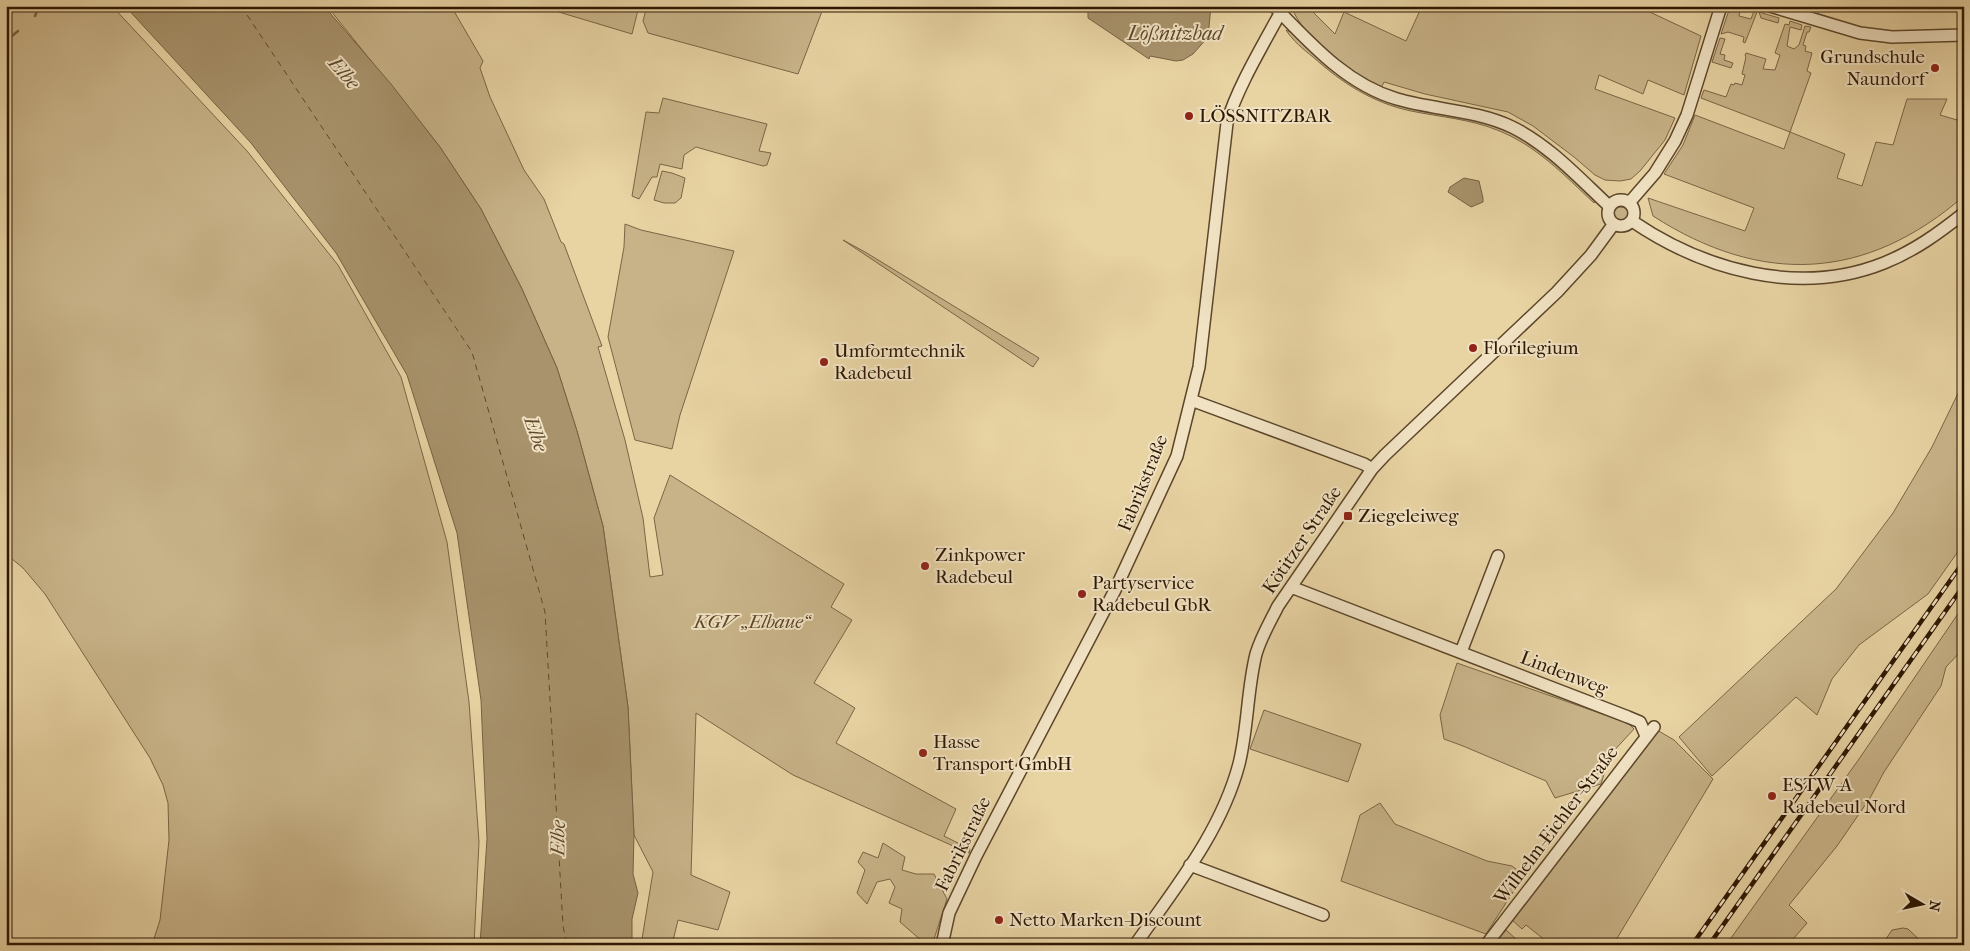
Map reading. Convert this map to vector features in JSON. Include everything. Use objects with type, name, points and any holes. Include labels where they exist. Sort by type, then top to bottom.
[{"type":"street","points":[[1629,202],[1655,173],[1676,141],[1687,115],[1721,6]]},
{"type":"street","points":[[1770,6],[1860,33],[1892,37],[1964,35]]},
{"type":"street","points":[[1280,8],[1332,63],[1363,85],[1397,99],[1424,106],[1471,113],[1512,127],[1562,162],[1609,206]]},
{"type":"street","name":"Fabrikstraße","points":[[942,945],[949,913],[976,856],[1115,590],[1177,456],[1198,367],[1227,123],[1231,110],[1280,8]]},
{"type":"street","points":[[1618,200],[1629,202],[1634,213],[1632,221],[1624,226],[1613,224],[1608,218],[1607,211],[1609,206],[1618,200]]},
{"type":"street","points":[[1632,221],[1671,244],[1711,262],[1767,276],[1795,278],[1852,273],[1883,263],[1912,250],[1932,238],[1964,213]]},
{"type":"street","name":"Kötitzer Straße","points":[[1135,945],[1190,865],[1214,826],[1234,779],[1242,746],[1257,654],[1266,628],[1291,587],[1372,469],[1557,292],[1590,255],[1613,224]]},
{"type":"street","points":[[1191,400],[1364,464],[1372,469]]},
{"type":"street","points":[[1461,652],[1498,556]]},
{"type":"street","name":"Lindenweg","points":[[1291,587],[1640,722],[1650,731]]},
{"type":"street","name":"Wilhelm-Eichler-Straße","points":[[1486,945],[1650,731]]},
{"type":"street","points":[[1190,865],[1323,915]]},
{"type":"green space","points":[[6,6],[112,6],[247,151],[338,265],[401,377],[447,542],[469,702],[479,842],[474,945],[152,945],[160,920],[169,840],[168,803],[163,785],[150,758],[45,594],[23,568],[6,554]]},
{"type":"green space","name":"KGV „Elbaue“","points":[[327,6],[451,6],[483,61],[480,68],[490,97],[524,170],[544,199],[561,242],[564,244],[602,346],[598,347],[625,440],[643,518],[650,577],[663,575],[654,518],[670,475],[844,584],[831,607],[852,620],[814,683],[855,708],[836,743],[956,809],[944,836],[970,849],[969,853],[793,775],[696,713],[691,875],[730,892],[718,930],[678,920],[672,945],[641,945],[653,872],[634,835],[628,707],[603,526],[577,431],[557,368],[522,289],[481,209],[440,147]]},
{"type":"green space","points":[[550,6],[639,6],[632,34],[552,10]]},
{"type":"green space","points":[[647,6],[824,6],[798,74],[648,33],[643,21]]},
{"type":"green space","points":[[1291,6],[1307,6],[1335,34],[1344,12],[1406,41],[1422,6],[1637,6],[1701,36],[1684,95],[1648,80],[1643,94],[1599,75],[1595,89],[1675,118],[1665,140],[1640,171],[1631,179],[1620,181],[1605,180],[1595,175],[1533,126],[1508,112],[1425,94],[1384,82],[1381,88],[1359,77],[1336,60],[1309,34],[1295,15]]},
{"type":"green space","points":[[1730,7],[1741,7],[1739,16],[1751,19],[1754,11],[1757,12],[1745,43],[1743,42],[1744,37],[1728,32],[1721,34]]},
{"type":"green space","points":[[1759,12],[1779,18],[1778,23],[1761,18]]},
{"type":"green space","points":[[1790,21],[1802,25],[1801,30],[1790,27],[1787,46],[1794,49],[1799,45],[1805,26],[1811,27],[1809,32],[1807,32],[1803,45],[1806,46],[1805,51],[1812,53],[1807,71],[1811,73],[1790,132],[1701,98],[1704,90],[1726,97],[1731,84],[1742,85],[1745,75],[1742,74],[1746,53],[1766,59],[1763,69],[1775,70],[1780,55],[1775,53],[1785,24],[1789,25]]},
{"type":"green space","points":[[1286,30],[1351,83],[1496,126],[1510,133],[1549,158],[1596,200],[1594,203],[1537,152],[1511,136],[1476,123],[1397,107],[1359,91],[1298,45]]},
{"type":"green space","points":[[1720,38],[1725,39],[1720,54],[1725,55],[1724,60],[1733,63],[1731,68],[1712,62]]},
{"type":"green space","points":[[663,98],[767,124],[759,151],[771,153],[767,165],[763,166],[696,147],[684,155],[682,169],[660,164],[657,177],[652,177],[639,199],[632,196],[646,112],[659,113]]},
{"type":"green space","points":[[1907,99],[1947,99],[1940,115],[1964,122],[1964,132],[1960,146],[1964,147],[1964,196],[1927,224],[1889,245],[1851,258],[1813,264],[1773,263],[1734,254],[1694,239],[1653,216],[1648,198],[1745,231],[1754,208],[1664,174],[1683,145],[1695,115],[1784,149],[1790,132],[1845,154],[1837,178],[1862,186],[1876,142],[1893,145]]},
{"type":"green space","points":[[662,171],[685,178],[681,198],[675,203],[664,203],[654,200]]},
{"type":"green space","points":[[1618,207],[1624,207],[1628,214],[1624,221],[1618,221],[1614,217],[1614,211]]},
{"type":"green space","points":[[625,224],[641,230],[734,251],[680,415],[672,449],[635,440],[608,337],[624,247]]},
{"type":"green space","points":[[843,240],[865,252],[1039,358],[1033,367]]},
{"type":"green space","points":[[1964,381],[1964,543],[1928,594],[1859,645],[1832,679],[1817,715],[1796,697],[1712,776],[1679,737],[1836,589],[1893,513],[1932,447]]},
{"type":"green space","points":[[1964,605],[1964,648],[1946,667],[1941,686],[1884,772],[1870,798],[1837,846],[1789,905],[1807,923],[1788,945],[1747,945],[1747,943],[1735,941],[1732,945],[1726,945],[1859,759]]},
{"type":"green space","points":[[1457,663],[1628,723],[1634,729],[1610,755],[1601,784],[1555,798],[1546,781],[1444,739],[1440,715]]},
{"type":"green space","points":[[1264,710],[1361,744],[1348,782],[1250,749]]},
{"type":"green space","points":[[1657,730],[1674,740],[1713,779],[1613,945],[1551,945],[1526,925],[1522,929],[1512,920],[1531,892]]},
{"type":"green space","points":[[1380,803],[1395,824],[1487,861],[1512,866],[1524,875],[1486,934],[1341,881],[1360,815]]},
{"type":"green space","points":[[883,843],[905,857],[902,870],[916,874],[934,874],[947,899],[934,939],[922,941],[900,922],[902,909],[889,903],[895,887],[890,879],[877,882],[867,904],[857,893],[865,870],[858,862],[863,852],[878,858]]},
{"type":"green space","points":[[1908,929],[1925,945],[1882,945],[1892,930]]},
{"type":"green space","points":[[1506,930],[1516,939],[1512,945],[1493,945]]},
{"type":"water","name":"Elbe","points":[[125,6],[324,6],[391,84],[440,147],[481,209],[522,289],[557,368],[577,431],[603,526],[628,707],[634,835],[633,874],[638,893],[632,919],[632,945],[480,945],[487,839],[481,700],[457,533],[407,375],[336,253],[251,143]]},
{"type":"water","name":"Lößnitzbad","points":[[1079,6],[1211,6],[1208,37],[1193,54],[1183,60],[1176,61],[1150,56],[1149,59],[1088,18],[1088,12]]},
{"type":"water","points":[[1464,178],[1479,181],[1483,202],[1471,207],[1448,192],[1450,187]]},
{"type":"waterway","points":[[35,16],[39,6]]},
{"type":"waterway","points":[[6,41],[18,31]]},
{"type":"ferry route","points":[[241,6],[472,352],[545,612],[563,926],[567,945]]},
{"type":"railway","points":[[1692,945],[1964,561]]},
{"type":"railway","points":[[1709,945],[1964,585]]},
{"type":"place","name":"Grundschule Naundorf","points":[[1935,68]]},
{"type":"place","name":"LÖSSNITZBAR","points":[[1189,116]]},
{"type":"place","name":"Florilegium","points":[[1473,348]]},
{"type":"place","name":"Umformtechnik Radebeul","points":[[824,362]]},
{"type":"place","name":"Ziegeleiweg","points":[[1348,516]]},
{"type":"place","name":"Zinkpower Radebeul","points":[[925,566]]},
{"type":"place","name":"Partyservice Radebeul GbR","points":[[1082,594]]},
{"type":"place","name":"Hasse Transport GmbH","points":[[923,753]]},
{"type":"place","name":"ESTW-A Radebeul Nord","points":[[1772,796]]},
{"type":"place","name":"Netto Marken-Discount","points":[[999,920]]}]
